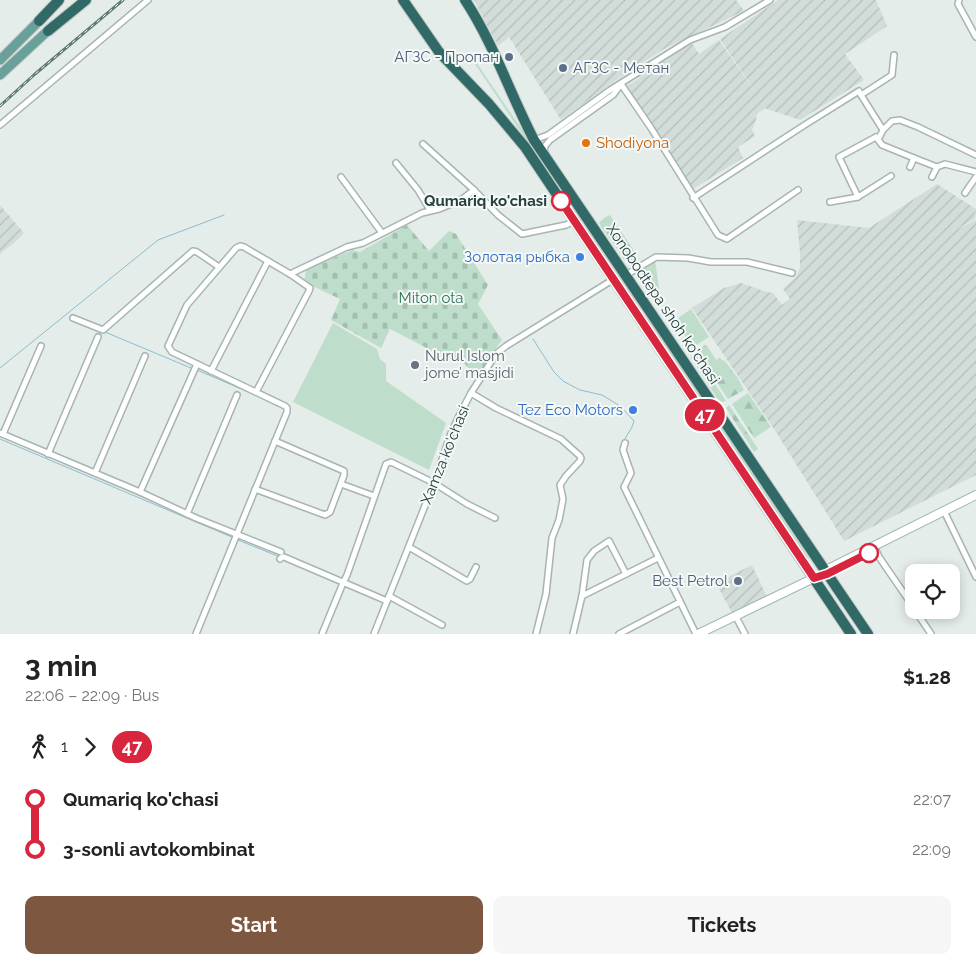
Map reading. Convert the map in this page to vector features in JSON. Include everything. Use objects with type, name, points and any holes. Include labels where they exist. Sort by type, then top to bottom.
[{"type":"highway","points":[[39,21],[61,0]]},
{"type":"highway","points":[[48,31],[86,0]]},
{"type":"highway","name":"Xonobodtepa shoh ko'chasi","points":[[404,0],[439,52],[525,147],[851,634]]},
{"type":"highway","name":"Xonobodtepa shoh ko'chasi","points":[[465,0],[488,39],[519,111],[534,140],[868,634]]},
{"type":"highway","points":[[634,309],[641,309],[644,303]]},
{"type":"highway","points":[[814,578],[826,573]]},
{"type":"main road","points":[[0,75],[79,0]]},
{"type":"main road","points":[[0,60],[39,21]]},
{"type":"main road","points":[[826,573],[922,525],[976,495]]},
{"type":"main road","points":[[945,513],[976,501]]},
{"type":"main road","points":[[697,634],[814,578]]},
{"type":"street","points":[[0,125],[148,0]]},
{"type":"street","points":[[534,140],[548,135],[603,95],[690,40],[725,27],[770,0]]},
{"type":"street","points":[[958,2],[976,37]]},
{"type":"street","points":[[861,95],[892,75],[894,55]]},
{"type":"street","points":[[545,157],[544,151],[547,143],[613,95],[621,84]]},
{"type":"street","points":[[621,84],[718,235],[727,239],[798,190]]},
{"type":"street","points":[[693,198],[859,91],[884,130]]},
{"type":"street","points":[[858,196],[839,157],[876,137],[879,138],[892,120],[900,120],[918,127],[976,154]]},
{"type":"street","points":[[876,137],[882,145],[937,167],[945,164],[976,172]]},
{"type":"street","points":[[423,144],[474,190],[498,215],[522,234],[566,225],[574,221]]},
{"type":"street","points":[[910,167],[914,158]]},
{"type":"street","points":[[396,163],[418,190],[430,210]]},
{"type":"street","points":[[932,178],[937,167]]},
{"type":"street","points":[[830,202],[858,196],[891,176]]},
{"type":"street","points":[[341,177],[382,233]]},
{"type":"street","points":[[966,193],[976,178]]},
{"type":"street","points":[[290,274],[347,247],[363,243],[422,213],[438,210],[461,200],[474,190]]},
{"type":"street","points":[[196,634],[287,412],[285,406],[172,352],[168,346],[187,305],[236,248],[240,246],[290,274],[310,288],[256,392]]},
{"type":"street","points":[[73,318],[103,330],[193,251],[219,267]]},
{"type":"street","points":[[625,276],[656,257],[688,258],[711,262],[747,262],[792,273]]},
{"type":"street","points":[[211,371],[268,261]]},
{"type":"street","name":"Xamza ko'chasi","points":[[374,634],[434,483],[458,416],[496,354],[614,279]]},
{"type":"street","points":[[48,454],[98,337]]},
{"type":"street","points":[[41,346],[1,434],[281,552]]},
{"type":"street","points":[[95,473],[145,356]]},
{"type":"street","points":[[140,492],[197,364]]},
{"type":"street","points":[[471,393],[496,408],[562,439],[581,458],[560,485],[563,499],[559,520],[552,538],[546,594],[536,634]]},
{"type":"street","points":[[187,514],[237,395]]},
{"type":"street","points":[[255,489],[325,515],[330,512],[344,471],[275,441]]},
{"type":"street","points":[[625,443],[623,450],[631,473],[624,487],[697,634]]},
{"type":"street","points":[[322,634],[347,575],[374,496],[388,462],[434,483],[467,504],[495,518]]},
{"type":"street","points":[[341,484],[374,496]]},
{"type":"street","points":[[945,513],[976,577]]},
{"type":"street","points":[[573,634],[582,596],[587,560],[594,551],[609,541],[626,574]]},
{"type":"street","points":[[408,547],[467,581],[476,567]]},
{"type":"street","points":[[875,548],[905,596]]},
{"type":"street","points":[[280,559],[284,557],[342,583],[388,599],[442,625]]},
{"type":"street","points":[[582,596],[658,558]]},
{"type":"street","points":[[619,634],[680,602]]},
{"type":"street","points":[[735,615],[745,634]]},
{"type":"street","points":[[921,619],[931,634]]},
{"type":"shaded area","points":[[474,0],[736,0],[744,11],[664,49],[612,83],[561,120],[509,37],[498,46]]},
{"type":"shaded area","points":[[778,0],[876,0],[887,26],[845,54],[864,80],[800,120],[766,108],[757,114],[752,130],[755,136],[738,147],[743,158],[693,189],[627,86],[692,43],[699,54],[719,40],[758,96],[720,39]]},
{"type":"shaded area","points":[[937,184],[976,209],[975,219],[953,231],[976,220],[976,475],[844,541],[776,432],[692,308],[724,288],[741,283],[773,293],[782,305],[790,299],[783,289],[796,277],[800,268],[797,220],[869,228]]},
{"type":"shaded area","points":[[0,205],[24,233],[0,254]]},
{"type":"shaded area","points":[[752,565],[767,597],[732,613],[716,583]]},
{"type":"green space","points":[[474,59],[638,303],[636,303],[473,61]]},
{"type":"green space","points":[[610,215],[633,249],[637,262],[624,259],[599,223]]},
{"type":"green space","name":"Miton ota","points":[[407,225],[429,251],[449,231],[456,234],[488,285],[478,304],[502,340],[476,377],[460,358],[452,361],[390,329],[381,348],[331,320],[340,299],[304,282],[306,270],[352,250],[360,252]]},
{"type":"green space","points":[[655,260],[659,289],[662,293],[657,296],[640,271]]},
{"type":"green space","points":[[691,309],[709,337],[693,347],[674,321]]},
{"type":"green space","points":[[647,313],[809,558],[807,560],[644,315]]},
{"type":"green space","points":[[333,323],[377,349],[380,359],[386,364],[386,381],[446,423],[429,470],[293,402]]},
{"type":"green space","points":[[705,345],[716,360],[720,358],[724,360],[744,390],[728,399],[696,351]]},
{"type":"green space","points":[[694,352],[726,401],[719,401],[691,358]]},
{"type":"green space","points":[[748,393],[771,427],[754,438],[732,404]]},
{"type":"green space","points":[[729,405],[758,449],[754,452],[726,408]]},
{"type":"waterway","points":[[0,368],[158,240],[224,215]]},
{"type":"waterway","points":[[105,332],[191,368]]},
{"type":"waterway","points":[[533,339],[554,372],[563,381],[580,390],[602,395],[620,406],[634,421],[620,447],[621,449]]},
{"type":"waterway","points":[[197,370],[246,391]]},
{"type":"waterway","points":[[0,439],[234,538]]},
{"type":"waterway","points":[[238,540],[280,557]]},
{"type":"railway","points":[[0,106],[123,0]]},
{"type":"bus line","name":"47","points":[[561,201],[814,578],[827,574],[869,553]]},
{"type":"place","name":"АГЗС - Пропан","points":[[509,57]]},
{"type":"place","name":"АГЗС - Метан","points":[[563,68]]},
{"type":"place","name":"Shodiyona","points":[[586,143]]},
{"type":"place","name":"Qumariq ko'chasi","points":[[561,201]]},
{"type":"place","name":"Золотая рыбка","points":[[580,257]]},
{"type":"place","name":"Nurul Islom jome’ masjidi","points":[[415,365]]},
{"type":"place","name":"Tez Eco Motors","points":[[633,410]]},
{"type":"place","name":"Best Petrol","points":[[738,581]]}]
